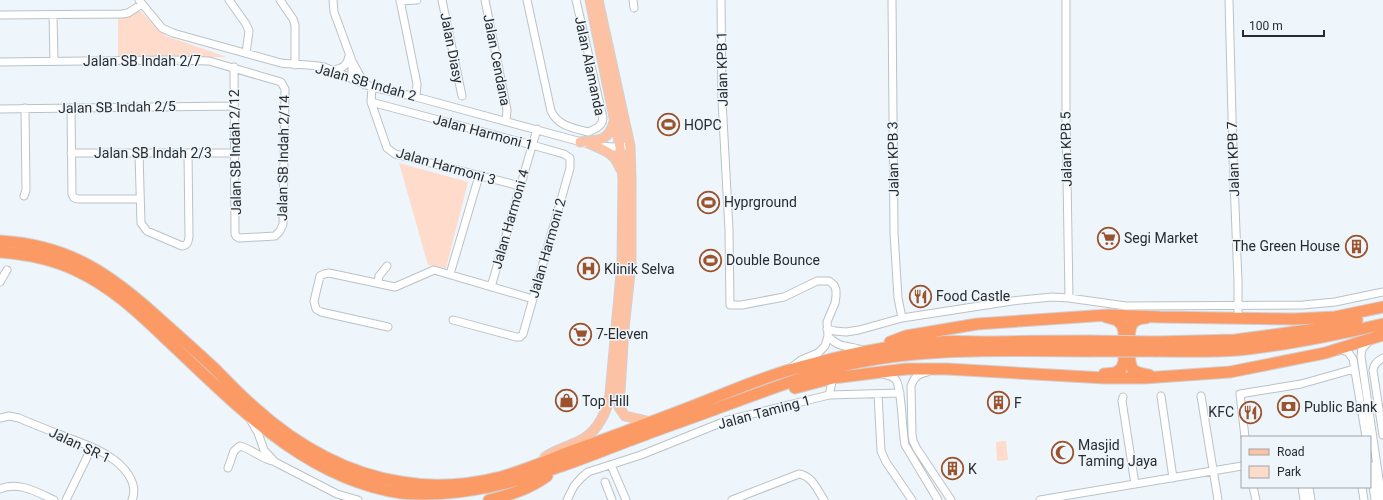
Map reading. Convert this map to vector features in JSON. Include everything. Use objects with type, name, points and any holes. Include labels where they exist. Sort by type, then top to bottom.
[{"type":"highway","points":[[0,234],[21,237],[39,246],[78,260],[113,280],[144,304],[213,367],[255,408],[284,431],[315,452],[337,463],[376,477],[402,483],[437,485],[472,483],[503,476],[653,422],[761,379],[789,370],[879,348],[940,342],[1089,346],[1155,346],[1237,350],[1277,346],[1383,324]]},
{"type":"highway","points":[[0,241],[39,246]]},
{"type":"highway","points":[[0,252],[27,255],[60,263],[86,275],[108,288],[138,312],[248,416],[278,440],[310,460],[332,472],[373,487],[400,493],[422,495],[451,496],[475,493],[507,486],[557,469],[764,391],[832,369],[868,360],[941,352],[1089,346]]},
{"type":"highway","points":[[879,348],[906,336],[977,324],[1115,315],[1294,319],[1329,317],[1383,307]]},
{"type":"highway","points":[[1155,346],[1276,335],[1316,329],[1383,314]]},
{"type":"highway","points":[[1090,376],[1115,372],[1121,369],[1124,362],[1124,332],[1122,325],[1117,320],[1092,316]]},
{"type":"highway","points":[[1160,317],[1142,318],[1135,321],[1132,325],[1130,333],[1130,362],[1132,369],[1138,373],[1173,377]]},
{"type":"highway","points":[[764,391],[793,389],[833,378],[906,369],[947,368],[1144,378],[1230,372],[1272,365],[1325,353],[1381,336]]},
{"type":"highway","points":[[489,500],[535,485],[557,469]]},
{"type":"main road","points":[[531,466],[548,455],[583,439],[592,432],[605,413],[609,402],[622,263],[625,146],[614,121],[590,0]]},
{"type":"main road","points":[[598,0],[632,179],[632,264],[618,402],[621,412],[625,416],[653,422]]},
{"type":"main road","points":[[580,142],[598,140],[606,137],[611,131],[614,121]]},
{"type":"main road","points":[[590,144],[613,155],[618,162],[623,179]]},
{"type":"street","points":[[229,0],[246,24],[249,31],[246,54]]},
{"type":"street","points":[[280,0],[293,19],[295,25],[295,65]]},
{"type":"street","points":[[333,0],[334,12],[350,58],[368,86]]},
{"type":"street","points":[[416,97],[418,84],[400,1],[417,0]]},
{"type":"street","name":"Jalan Diasy","points":[[442,0],[462,96]]},
{"type":"street","name":"Jalan Cendana","points":[[485,0],[507,110],[506,121]]},
{"type":"street","points":[[527,0],[551,111],[555,119],[572,128],[569,139]]},
{"type":"street","name":"Jalan Alamanda","points":[[572,128],[588,132],[600,126],[603,118],[576,0]]},
{"type":"street","points":[[634,0],[634,8]]},
{"type":"street","name":"Jalan KPB 1","points":[[721,0],[722,100],[729,230],[730,305],[742,305],[784,297],[817,281],[828,281],[834,285],[836,296],[827,322],[827,332]]},
{"type":"street","name":"Jalan KPB 3","points":[[892,0],[894,233],[898,298],[902,318]]},
{"type":"street","name":"Jalan KPB 5","points":[[1066,0],[1069,298]]},
{"type":"street","name":"Jalan KPB 7","points":[[1229,0],[1238,318]]},
{"type":"street","points":[[0,15],[122,14],[128,13],[141,2]]},
{"type":"street","name":"Jalan SB Indah 2","points":[[141,2],[166,31],[280,64],[316,66],[332,70],[368,86],[416,97],[580,142],[606,147],[625,146]]},
{"type":"street","points":[[53,15],[54,61]]},
{"type":"street","points":[[332,70],[341,69],[346,66],[350,58]]},
{"type":"street","points":[[350,58],[352,79]]},
{"type":"street","name":"Jalan SB Indah 2/7","points":[[0,62],[209,61],[234,67],[281,82]]},
{"type":"street","name":"Jalan SB Indah 2/12","points":[[234,67],[236,236]]},
{"type":"street","name":"Jalan SB Indah 2/14","points":[[236,236],[243,238],[275,236],[282,229],[285,89],[281,82]]},
{"type":"street","name":"Jalan Harmoni 3","points":[[368,86],[371,102],[387,148],[395,154],[520,186]]},
{"type":"street","name":"Jalan Harmoni 1","points":[[371,102],[564,154],[570,158]]},
{"type":"street","name":"Jalan SB Indah 2/5","points":[[0,109],[234,106]]},
{"type":"street","points":[[24,196],[26,190],[25,108]]},
{"type":"street","points":[[71,108],[72,194],[74,198],[140,199]]},
{"type":"street","name":"Jalan Harmoni 4","points":[[491,286],[536,129]]},
{"type":"street","name":"Jalan SB Indah 2/3","points":[[71,153],[235,153]]},
{"type":"street","points":[[139,154],[141,223],[143,228],[165,239],[182,246],[186,246],[188,244],[189,237],[188,153]]},
{"type":"street","name":"Jalan Harmoni 2","points":[[454,320],[516,337],[520,337],[523,334],[570,168],[570,158]]},
{"type":"street","points":[[450,274],[479,176]]},
{"type":"street","points":[[378,283],[379,276],[387,266]]},
{"type":"street","points":[[0,282],[7,270]]},
{"type":"street","points":[[388,327],[321,312],[316,309],[314,301],[320,276],[329,273],[395,287],[434,270],[533,299]]},
{"type":"street","points":[[827,332],[859,330],[902,318],[1012,301],[1052,297],[1126,306],[1303,305],[1335,302],[1383,292]]},
{"type":"street","points":[[827,332],[838,345],[856,347],[865,351]]},
{"type":"street","points":[[789,370],[801,360],[822,350],[827,332]]},
{"type":"street","points":[[1364,436],[1365,409],[1361,356],[1362,349],[1367,343],[1381,336]]},
{"type":"street","points":[[1325,353],[1341,350],[1348,352],[1353,359],[1354,369],[1365,409],[1370,436]]},
{"type":"street","points":[[1383,358],[1374,364],[1373,370],[1381,406],[1383,435]]},
{"type":"street","points":[[947,368],[920,374],[913,379],[910,393],[913,441],[951,500]]},
{"type":"street","points":[[1245,436],[1240,394],[1301,384],[1354,369]]},
{"type":"street","points":[[876,372],[889,375],[896,380],[900,393],[905,445],[938,500]]},
{"type":"street","points":[[829,396],[833,378]]},
{"type":"street","name":"Jalan Taming 1","points":[[567,500],[574,486],[588,472],[641,455],[728,420],[829,396],[900,393]]},
{"type":"street","points":[[878,394],[881,451],[886,462],[912,500]]},
{"type":"street","points":[[1161,396],[1173,478]]},
{"type":"street","points":[[1200,396],[1218,500]]},
{"type":"street","points":[[1123,397],[1122,401],[1135,484]]},
{"type":"street","points":[[1365,409],[1381,406]]},
{"type":"street","name":"Jalan SR 1","points":[[0,418],[9,416],[19,418],[92,447],[110,456],[125,470],[133,484],[135,491],[132,500]]},
{"type":"street","points":[[248,416],[258,432],[264,450],[275,462]]},
{"type":"street","points":[[253,452],[261,448],[262,444]]},
{"type":"street","points":[[1372,445],[1382,500]]},
{"type":"street","points":[[228,468],[236,448],[240,446],[245,447],[268,461],[275,462],[330,491],[358,500]]},
{"type":"street","points":[[66,500],[92,447]]},
{"type":"street","points":[[611,465],[626,500]]},
{"type":"street","points":[[1040,500],[1057,499],[1241,466]]},
{"type":"street","points":[[1371,472],[1375,500]]},
{"type":"street","points":[[732,500],[799,474],[806,475],[811,480],[824,500]]},
{"type":"street","points":[[605,482],[612,500]]},
{"type":"street","points":[[0,489],[10,485],[18,486],[38,492],[54,500]]},
{"type":"street","points":[[1253,488],[1256,500]]},
{"type":"street","points":[[1302,488],[1304,500]]},
{"type":"street","points":[[1309,488],[1311,500]]},
{"type":"street","points":[[1362,488],[1364,500]]},
{"type":"green space","points":[[139,10],[166,36],[227,57],[118,57],[118,18],[129,17]]},
{"type":"green space","points":[[399,163],[468,182],[446,268],[428,265]]},
{"type":"green space","points":[[1006,441],[1008,460],[997,461],[996,442]]},
{"type":"place","name":"HOPC","points":[[668,125]]},
{"type":"place","name":"Hyprground","points":[[708,202]]},
{"type":"place","name":"Segi Market","points":[[1108,238]]},
{"type":"place","name":"The Green House","points":[[1356,246]]},
{"type":"place","name":"Double Bounce","points":[[711,260]]},
{"type":"place","name":"Klinik Selva","points":[[589,269]]},
{"type":"place","name":"Food Castle","points":[[920,296]]},
{"type":"place","name":"7-Eleven","points":[[581,334]]},
{"type":"place","name":"Top Hill","points":[[566,401]]},
{"type":"place","name":"F","points":[[998,403]]},
{"type":"place","name":"Public Bank","points":[[1288,407]]},
{"type":"place","name":"KFC","points":[[1250,412]]},
{"type":"place","name":"Masjid Taming Jaya","points":[[1062,453]]},
{"type":"place","name":"K","points":[[953,469]]}]
